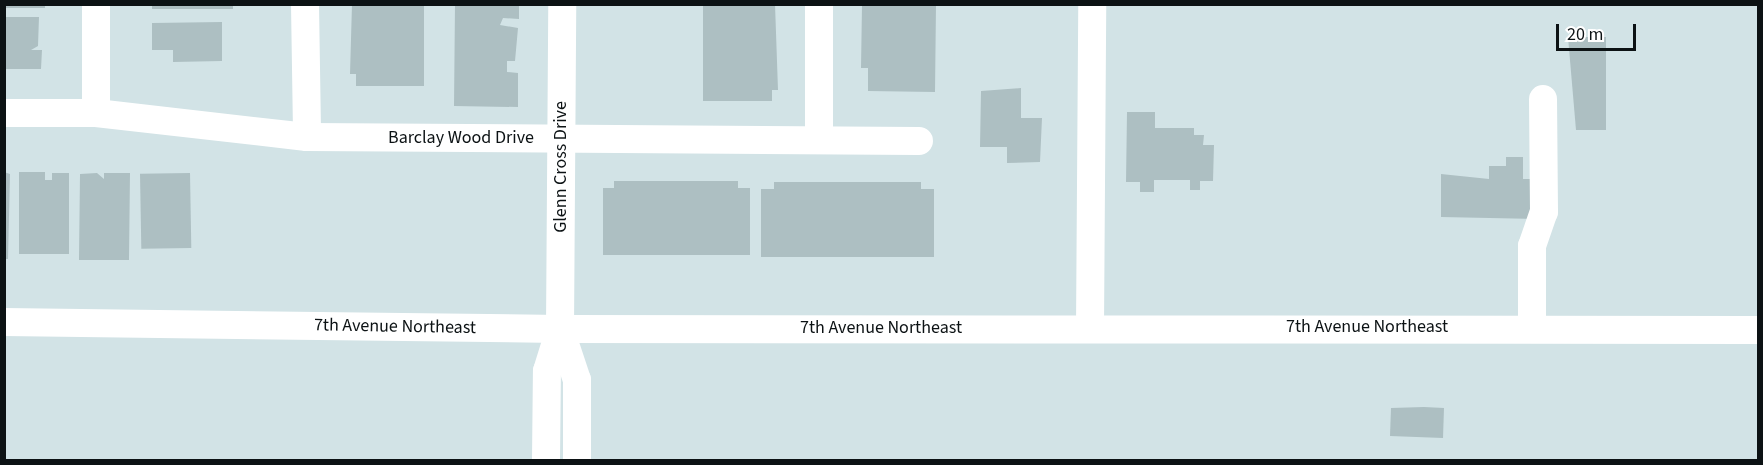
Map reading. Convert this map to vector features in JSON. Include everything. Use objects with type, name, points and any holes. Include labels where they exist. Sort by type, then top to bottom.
[{"type":"street","points":[[96,4],[96,113]]},
{"type":"street","points":[[305,4],[307,137]]},
{"type":"street","name":"Glenn Cross Drive","points":[[560,329],[562,4]]},
{"type":"street","points":[[819,4],[819,139]]},
{"type":"street","points":[[1090,328],[1092,4]]},
{"type":"street","points":[[1532,328],[1532,246],[1544,212],[1543,99]]},
{"type":"street","name":"Barclay Wood Drive","points":[[4,113],[96,113],[307,137],[919,141]]},
{"type":"street","name":"7th Avenue Northeast","points":[[4,322],[560,329],[1532,328],[1758,330]]},
{"type":"street","points":[[546,460],[547,371],[560,329]]},
{"type":"street","points":[[560,329],[577,380],[577,460]]},
{"type":"building","points":[[4,4],[45,4],[45,8],[4,8]]},
{"type":"building","points":[[152,4],[233,4],[233,9],[152,9]]},
{"type":"building","points":[[352,4],[424,4],[424,86],[356,86],[356,74],[350,74]]},
{"type":"building","points":[[455,4],[519,4],[519,19],[503,18],[500,25],[518,28],[515,61],[507,61],[507,72],[518,73],[518,107],[454,106]]},
{"type":"building","points":[[703,4],[775,4],[778,90],[772,90],[772,101],[703,101]]},
{"type":"building","points":[[862,5],[936,5],[935,92],[868,91],[868,68],[861,68]]},
{"type":"building","points":[[4,17],[39,17],[38,46],[31,50],[42,50],[41,69],[4,69]]},
{"type":"building","points":[[222,22],[222,61],[173,62],[173,50],[152,50],[152,23]]},
{"type":"building","points":[[1568,37],[1606,37],[1606,130],[1576,130]]},
{"type":"building","points":[[1021,88],[1021,118],[1042,118],[1040,162],[1007,163],[1007,147],[980,147],[981,91]]},
{"type":"building","points":[[1127,112],[1155,112],[1155,128],[1194,128],[1194,135],[1204,135],[1203,145],[1214,145],[1213,181],[1200,181],[1200,190],[1190,190],[1190,180],[1154,180],[1154,192],[1140,192],[1140,182],[1126,182]]},
{"type":"building","points":[[1506,157],[1523,157],[1523,179],[1539,179],[1539,219],[1441,217],[1441,174],[1489,179],[1489,166],[1506,166]]},
{"type":"building","points":[[4,172],[10,174],[8,259],[4,259]]},
{"type":"building","points":[[19,172],[45,172],[45,180],[52,180],[52,173],[69,173],[69,254],[19,254]]},
{"type":"building","points":[[97,173],[104,179],[104,173],[130,173],[129,260],[79,260],[80,174]]},
{"type":"building","points":[[190,173],[191,248],[141,249],[140,174]]},
{"type":"building","points":[[614,181],[738,181],[738,188],[750,188],[750,255],[603,255],[603,188],[614,188]]},
{"type":"building","points":[[774,182],[921,182],[921,189],[934,189],[934,257],[761,257],[761,189],[774,189]]},
{"type":"building","points":[[1391,408],[1444,408],[1443,438],[1390,436]]}]
